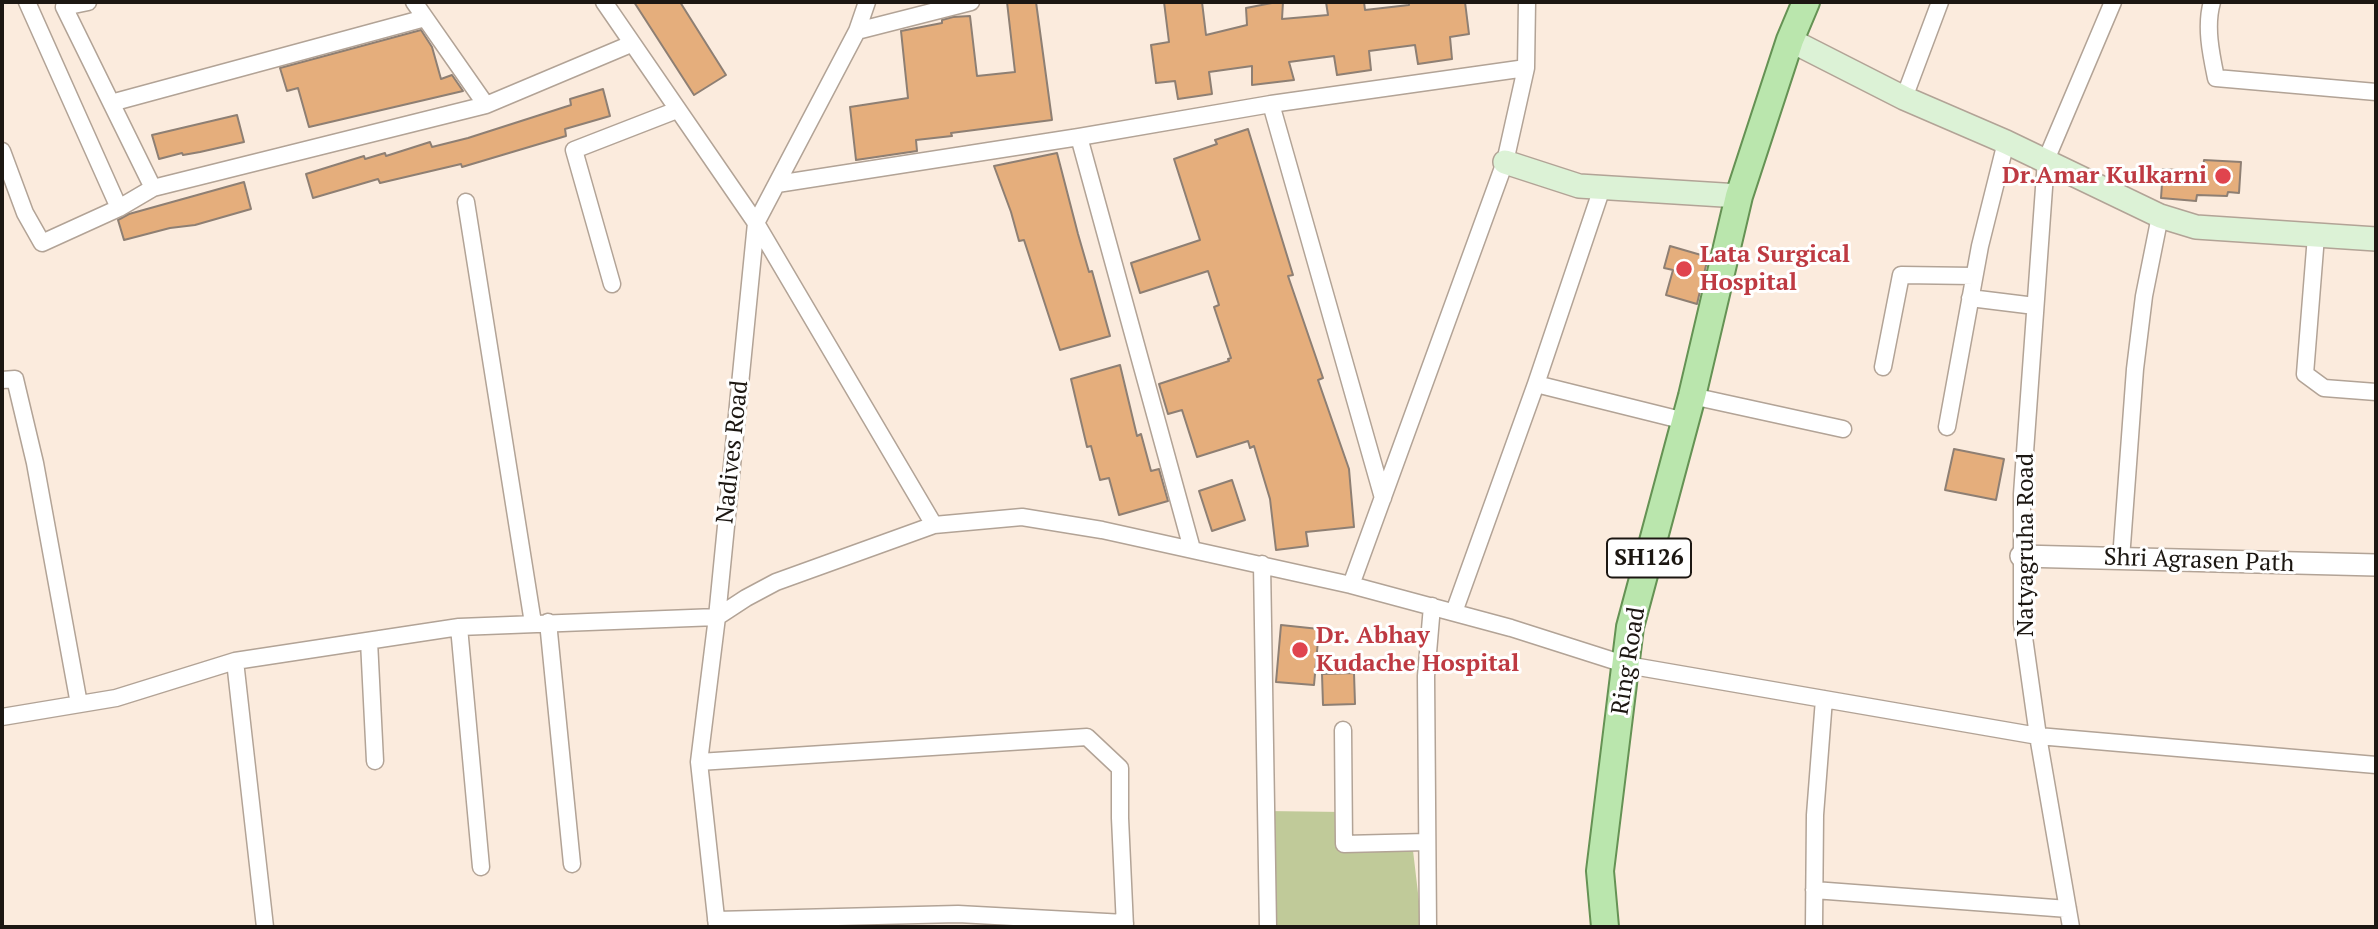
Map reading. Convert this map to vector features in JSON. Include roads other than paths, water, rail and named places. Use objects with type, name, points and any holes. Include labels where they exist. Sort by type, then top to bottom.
[{"type":"main road","name":"SH126","points":[[1739,196],[1790,40],[1806,2]]},
{"type":"main road","points":[[1790,40],[1904,98],[2046,160],[2160,216],[2196,227],[2376,239]]},
{"type":"main road","points":[[1505,162],[1579,186],[1739,196]]},
{"type":"main road","name":"Ring Road","points":[[1605,927],[1600,871],[1630,627],[1692,396],[1739,196]]},
{"type":"street","points":[[27,2],[119,208]]},
{"type":"street","points":[[88,2],[63,5],[153,188]]},
{"type":"street","points":[[414,2],[486,105]]},
{"type":"street","points":[[604,2],[756,223],[934,526]]},
{"type":"street","name":"Nadives Road","points":[[716,924],[699,762],[717,617],[756,223],[857,31],[867,2]]},
{"type":"street","points":[[857,31],[971,2]]},
{"type":"street","points":[[1351,585],[1505,162],[1525,68],[1527,2]]},
{"type":"street","points":[[1904,98],[1940,2]]},
{"type":"street","name":"Natyagruha Road","points":[[2071,927],[2038,736],[2022,623],[2022,494],[2046,160],[2113,2]]},
{"type":"street","points":[[2212,2],[2208,15],[2216,78],[2376,92]]},
{"type":"street","points":[[111,103],[425,18]]},
{"type":"street","points":[[2,151],[25,213],[42,243],[119,208],[153,188],[486,105],[631,44]]},
{"type":"street","points":[[777,184],[1271,104],[1525,68]]},
{"type":"street","points":[[1271,104],[1383,498]]},
{"type":"street","points":[[612,284],[573,150],[677,110]]},
{"type":"street","points":[[1079,137],[1192,549]]},
{"type":"street","points":[[1947,426],[1974,276],[2006,142]]},
{"type":"street","points":[[1454,612],[1602,188]]},
{"type":"street","points":[[466,202],[540,622],[572,864]]},
{"type":"street","points":[[2121,559],[2135,369],[2144,296],[2160,216]]},
{"type":"street","points":[[2316,236],[2305,374],[2324,388],[2376,392]]},
{"type":"street","points":[[1883,367],[1900,275],[1974,276]]},
{"type":"street","points":[[1970,299],[2035,306]]},
{"type":"street","points":[[2,380],[15,379],[18,391],[35,463],[79,704]]},
{"type":"street","points":[[1535,384],[1685,421]]},
{"type":"street","points":[[1692,396],[1843,429]]},
{"type":"street","points":[[2,717],[116,698],[235,661],[459,627],[717,617],[776,582],[934,526],[1022,517],[1102,530],[1351,585],[1454,612],[1626,664],[2038,736],[2376,765]]},
{"type":"street","name":"Shri Agrasen Path","points":[[2021,555],[2376,565]]},
{"type":"street","points":[[1262,564],[1268,927]]},
{"type":"street","points":[[1428,927],[1426,676],[1432,606]]},
{"type":"street","points":[[459,627],[481,867]]},
{"type":"street","points":[[369,640],[375,761]]},
{"type":"street","points":[[235,661],[265,927]]},
{"type":"street","points":[[1814,927],[1815,815],[1824,699]]},
{"type":"street","points":[[1343,730],[1345,844],[1427,842]]},
{"type":"street","points":[[699,762],[1087,737],[1121,768],[1120,818],[1125,925],[958,914],[716,924]]},
{"type":"street","points":[[1814,890],[2068,909]]},
{"type":"place","name":"Dr.Amar Kulkarni","points":[[2223,176]]},
{"type":"place","name":"Lata Surgical Hospital","points":[[1684,269]]},
{"type":"place","name":"Dr. Abhay Kudache Hospital","points":[[1300,650]]}]
